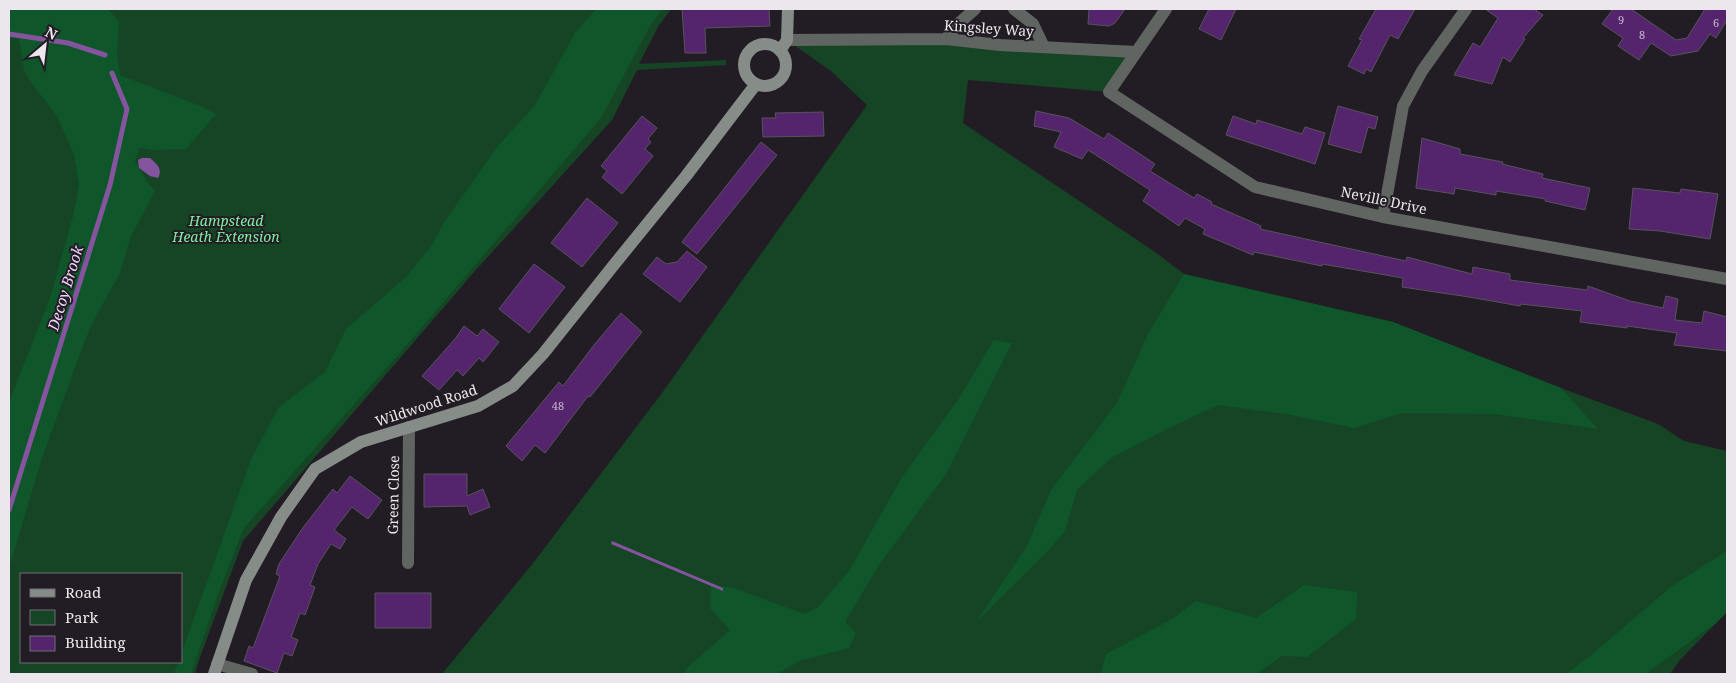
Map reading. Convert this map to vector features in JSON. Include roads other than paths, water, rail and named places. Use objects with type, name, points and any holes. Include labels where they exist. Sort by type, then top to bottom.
[{"type":"street","points":[[784,45],[762,44],[754,47],[748,53],[744,61],[744,68],[750,80],[764,86],[773,85],[785,73],[784,45],[788,9]]},
{"type":"street","points":[[946,39],[958,24],[975,9]]},
{"type":"street","points":[[1014,9],[1033,24],[1044,47]]},
{"type":"street","points":[[1136,52],[1166,9]]},
{"type":"street","points":[[1384,217],[1403,106],[1422,71],[1466,9]]},
{"type":"street","name":"Kingsley Way","points":[[784,45],[946,39],[1000,45],[1136,52]]},
{"type":"street","name":"Neville Drive","points":[[1136,52],[1109,92],[1255,188],[1384,217],[1727,279]]},
{"type":"street","name":"Wildwood Road","points":[[215,669],[246,580],[281,517],[315,469],[361,442],[478,406],[513,386],[542,354],[638,236],[756,84]]},
{"type":"street","name":"Green Close","points":[[408,563],[409,427]]},
{"type":"street","points":[[215,669],[252,674]]},
{"type":"waterway","name":"Decoy Brook","points":[[9,34],[68,43],[105,55]]},
{"type":"waterway","name":"Decoy Brook","points":[[9,510],[110,185],[127,109],[112,73]]},
{"type":"park label","name":"Hampstead Heath Extension","points":[[226,228]]}]
